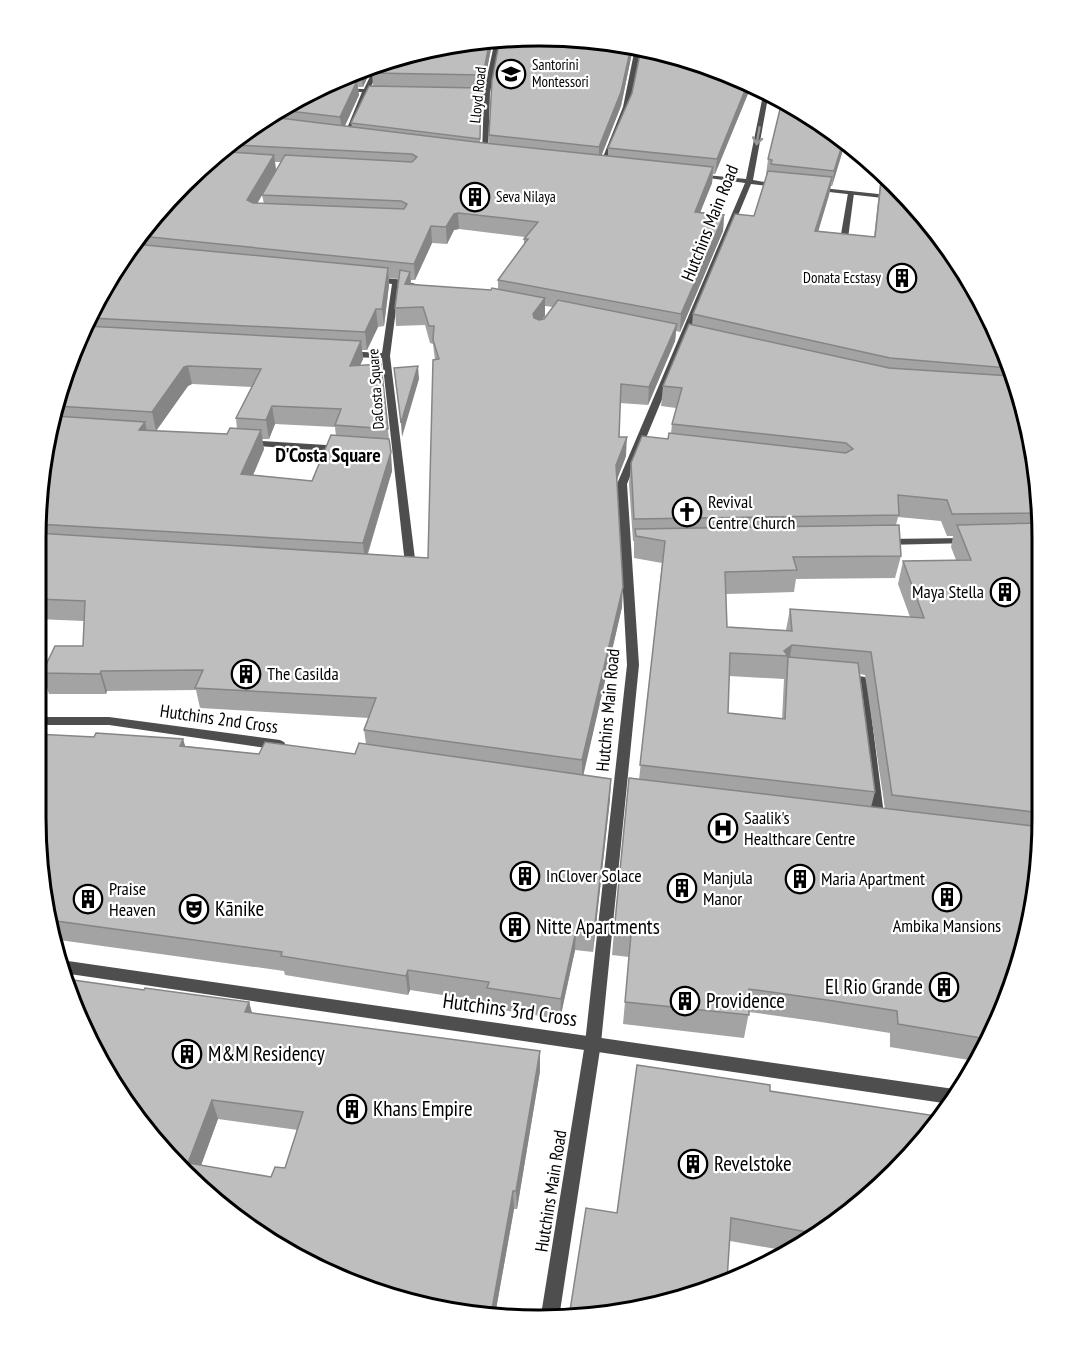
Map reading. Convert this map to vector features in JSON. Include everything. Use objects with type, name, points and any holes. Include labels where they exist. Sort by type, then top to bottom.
[{"type":"street","name":"Lloyd Road","points":[[485,154],[487,93],[496,49]]},
{"type":"street","points":[[601,165],[626,107],[636,56]]},
{"type":"street","points":[[345,137],[373,76]]},
{"type":"street","points":[[336,90],[388,92]]},
{"type":"street","points":[[454,92],[487,93]]},
{"type":"street","name":"Hutchins Main Road","points":[[551,1310],[593,1043],[633,665],[632,546],[622,484],[643,447],[681,337],[749,182],[764,101]]},
{"type":"street","points":[[334,135],[357,138]]},
{"type":"street","points":[[473,153],[497,155]]},
{"type":"street","points":[[589,164],[612,167]]},
{"type":"street","points":[[691,175],[783,186]]},
{"type":"street","points":[[806,188],[893,197]]},
{"type":"street","points":[[843,246],[851,193]]},
{"type":"street","points":[[360,278],[396,281],[441,290]]},
{"type":"street","name":"DaCosta Square","points":[[394,568],[411,567],[386,356],[396,281]]},
{"type":"street","points":[[339,353],[386,356]]},
{"type":"street","points":[[242,442],[349,450]]},
{"type":"street","points":[[384,452],[396,453]]},
{"type":"street","points":[[875,543],[982,541]]},
{"type":"street","points":[[830,677],[861,680],[878,824]]},
{"type":"street","name":"Hutchins 2nd Cross","points":[[46,721],[109,721],[298,748]]},
{"type":"street","name":"Hutchins 3rd Cross","points":[[70,967],[945,1096]]},
{"type":"building","points":[[539,46],[629,55],[621,92],[599,147],[489,135],[492,80],[498,49]]},
{"type":"building","points":[[488,50],[483,75],[381,73],[443,56]]},
{"type":"building","points":[[639,57],[697,73],[744,92],[717,159],[608,148],[632,93]]},
{"type":"building","points":[[357,82],[340,117],[294,112]]},
{"type":"building","points":[[369,86],[481,88],[480,139],[351,123]]},
{"type":"building","points":[[780,109],[841,149],[834,171],[771,164],[772,160],[768,159]]},
{"type":"building","points":[[283,118],[484,143],[713,167],[695,212],[724,215],[681,314],[498,280],[528,239],[524,239],[538,222],[454,214],[446,227],[431,226],[414,264],[150,237],[191,191],[234,152],[274,155],[247,200],[253,203],[404,209],[407,204],[401,201],[262,195],[285,155],[412,162],[417,157],[412,154],[243,145]]},
{"type":"building","points":[[768,171],[832,177],[815,231],[875,237],[881,185],[909,214],[948,265],[981,321],[1000,367],[890,358],[693,314],[735,214],[754,216]]},
{"type":"building","points":[[144,245],[388,268],[382,309],[376,309],[365,332],[98,318],[112,293]]},
{"type":"building","points":[[400,270],[410,272],[405,284],[491,290],[492,288],[545,298],[533,314],[534,318],[539,320],[544,319],[558,300],[677,324],[649,387],[621,384],[619,437],[627,437],[616,465],[623,587],[582,760],[364,730],[376,698],[195,688],[203,670],[101,671],[100,674],[46,673],[46,665],[55,646],[83,646],[85,601],[46,599],[46,534],[428,558],[433,360],[439,359],[433,340],[434,326],[429,326],[423,307],[395,308]]},
{"type":"building","points":[[689,324],[889,368],[1003,375],[1022,443],[1030,513],[952,514],[947,500],[898,495],[899,515],[634,519],[631,463],[642,436],[668,439],[669,433],[846,453],[853,449],[846,443],[672,424],[682,388],[663,386]]},
{"type":"building","points":[[95,326],[361,341],[350,366],[381,364],[388,429],[335,425],[341,409],[272,406],[266,420],[236,418],[261,369],[184,367],[152,412],[65,406]]},
{"type":"building","points":[[418,366],[401,423],[394,368]]},
{"type":"building","points":[[62,416],[145,422],[139,430],[227,434],[230,428],[261,430],[241,474],[312,481],[331,435],[389,439],[391,452],[363,543],[47,525],[51,475]]},
{"type":"building","points":[[1031,523],[1032,812],[892,795],[871,652],[792,645],[784,651],[788,656],[730,653],[728,713],[785,719],[788,657],[858,663],[875,792],[640,765],[665,541],[636,536],[635,529],[899,525],[901,556],[793,557],[797,570],[725,572],[727,627],[792,631],[790,609],[924,618],[903,561],[971,560],[957,525]]},
{"type":"building","points":[[96,733],[183,739],[180,746],[259,754],[265,742],[355,754],[359,743],[611,779],[594,933],[576,931],[561,999],[487,988],[489,982],[408,970],[406,976],[281,956],[282,952],[58,921],[51,882],[46,818],[46,735],[94,737]]},
{"type":"building","points":[[629,778],[1032,826],[1027,882],[1015,945],[994,1006],[980,1038],[898,1024],[897,1011],[749,989],[749,1015],[625,1002],[631,934],[614,932]]},
{"type":"building","points":[[75,980],[249,1002],[245,1012],[540,1051],[516,1191],[513,1191],[492,1308],[412,1294],[321,1260],[293,1245],[239,1209],[188,1163],[271,1177],[275,1167],[285,1168],[303,1112],[212,1100],[188,1163],[148,1118],[112,1064],[97,1036]]},
{"type":"building","points":[[637,1065],[770,1085],[770,1091],[932,1115],[909,1143],[864,1188],[839,1209],[806,1232],[731,1218],[727,1273],[666,1294],[635,1301],[570,1309],[586,1208],[617,1213]]},
{"type":"place","name":"Santorini Montessori","points":[[511,74]]},
{"type":"place","name":"Seva Nilaya","points":[[475,197]]},
{"type":"place","name":"Donata Ecstasy","points":[[902,278]]},
{"type":"place","name":"Revival Centre Church","points":[[687,512]]},
{"type":"place","name":"Maya Stella","points":[[1005,592]]},
{"type":"place","name":"The Casilda","points":[[246,674]]},
{"type":"place","name":"Saalik's Healthcare Centre","points":[[723,828]]},
{"type":"place","name":"InClover Solace","points":[[525,876]]},
{"type":"place","name":"Maria Apartment","points":[[800,879]]},
{"type":"place","name":"Manjula Manor","points":[[682,888]]},
{"type":"place","name":"Ambika Mansions","points":[[947,897]]},
{"type":"place","name":"Praise Heaven","points":[[88,899]]},
{"type":"place","name":"Kānike","points":[[194,909]]},
{"type":"place","name":"Nitte Apartments","points":[[515,927]]},
{"type":"place","name":"El Rio Grande","points":[[944,987]]},
{"type":"place","name":"Providence","points":[[685,1001]]},
{"type":"place","name":"M&M Residency","points":[[187,1054]]},
{"type":"place","name":"Khans Empire","points":[[352,1109]]},
{"type":"place","name":"Revelstoke","points":[[693,1164]]},
{"type":"district","name":"D'Costa Square","points":[[328,455]]}]
